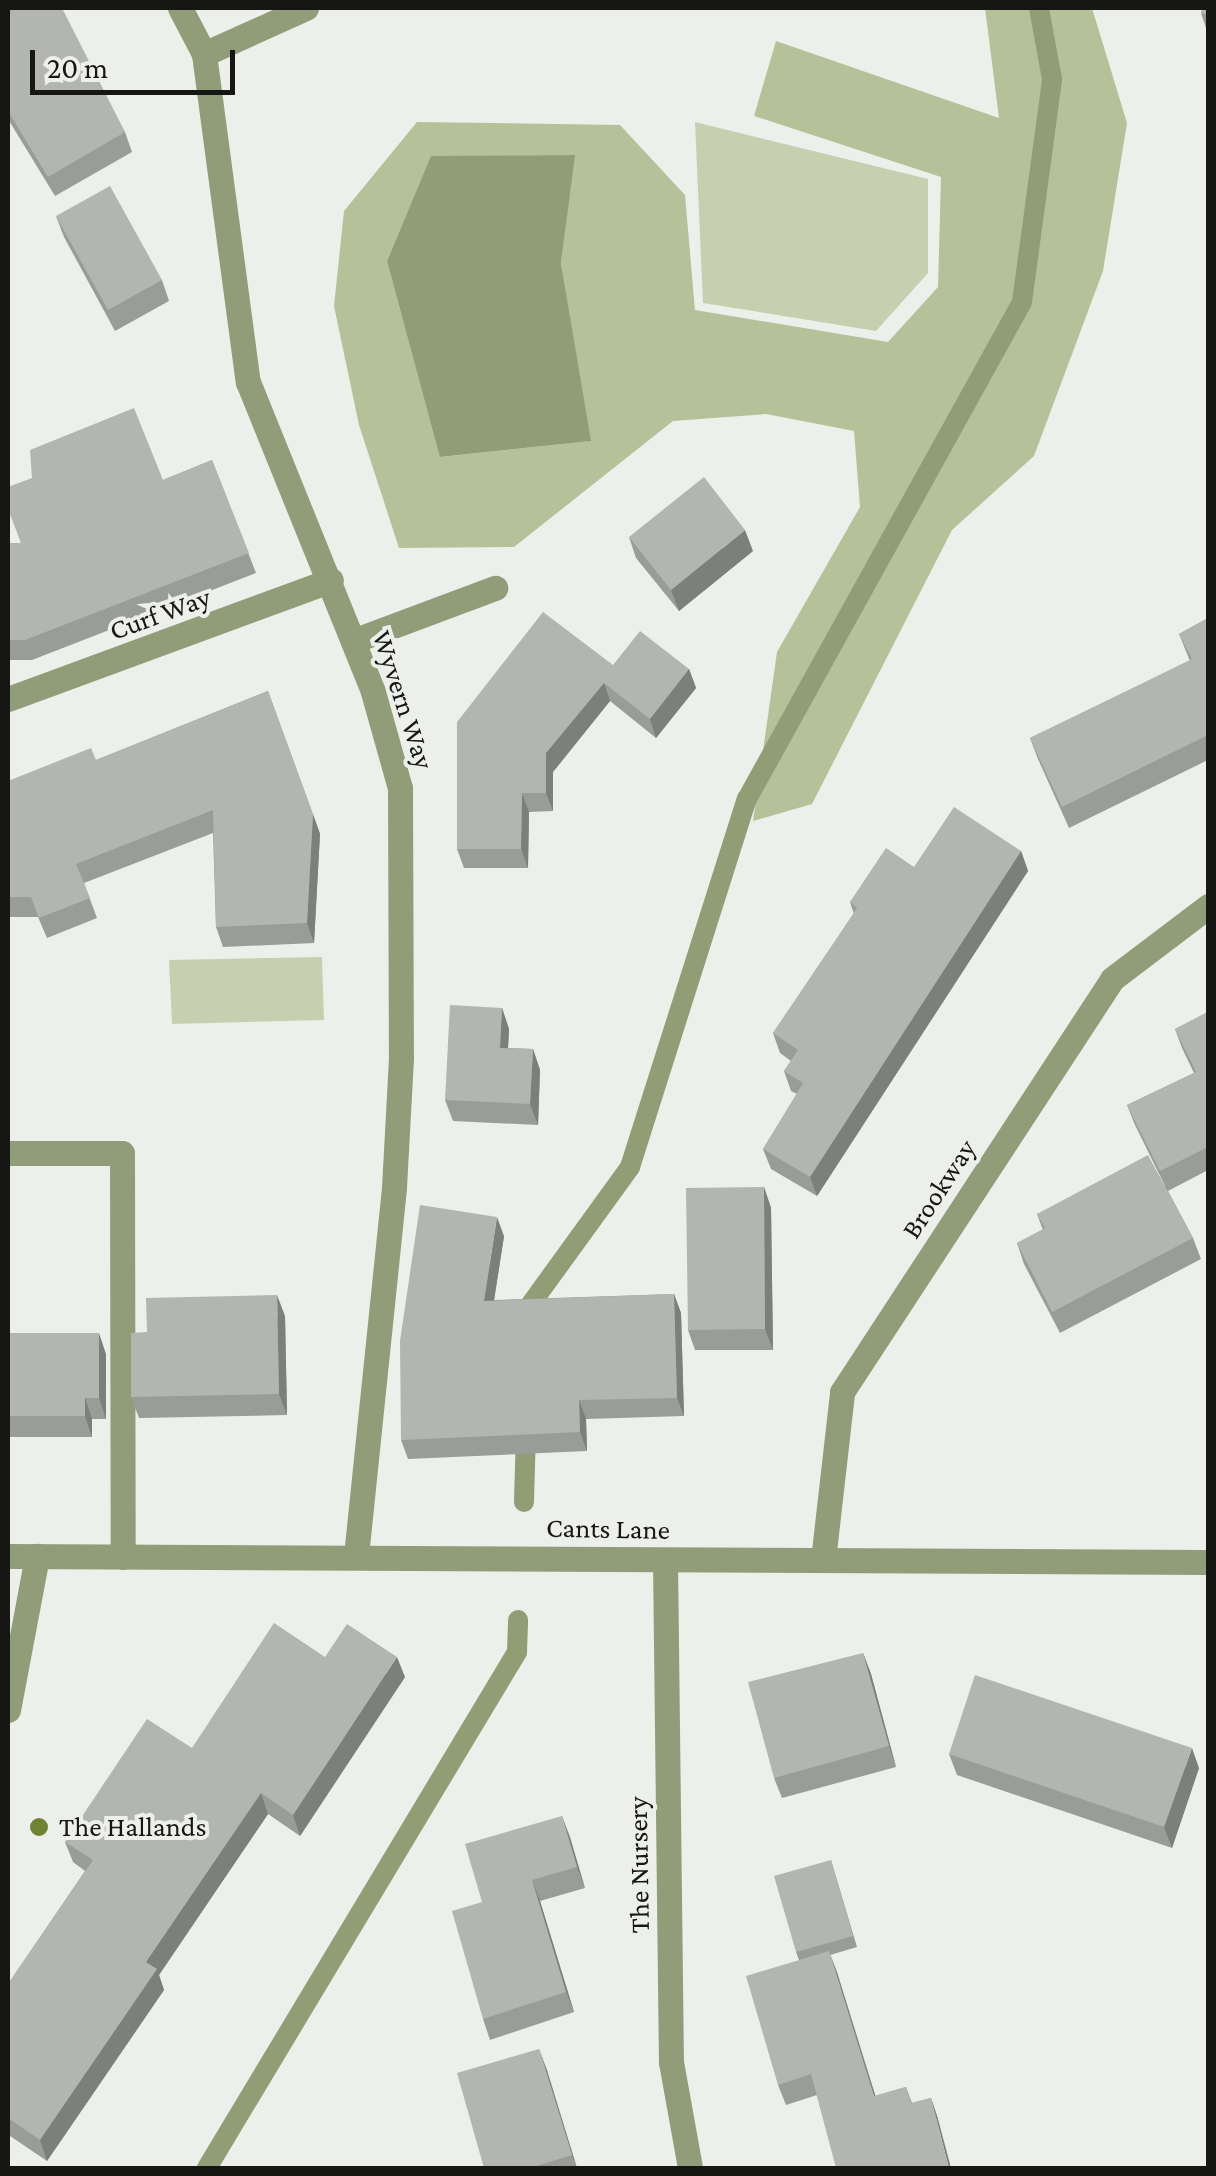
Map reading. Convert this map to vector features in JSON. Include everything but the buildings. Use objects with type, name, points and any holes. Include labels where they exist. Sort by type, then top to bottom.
[{"type":"street","name":"Wyvern Way","points":[[180,8],[204,54],[248,382],[353,641],[400,788],[402,895],[394,1188],[356,1557]]},
{"type":"street","points":[[204,54],[306,8]]},
{"type":"street","name":"Curf Way","points":[[8,698],[330,580]]},
{"type":"street","points":[[353,641],[495,588]]},
{"type":"street","name":"Brookway","points":[[823,1560],[842,1392],[1112,979],[1208,906]]},
{"type":"street","points":[[8,1153],[122,1153],[123,1557]]},
{"type":"street","name":"Cants Lane","points":[[8,1556],[1208,1562]]},
{"type":"street","points":[[8,1710],[37,1556]]},
{"type":"street","name":"The Nursery","points":[[665,1560],[671,2062],[690,2168]]},
{"type":"shaded area","points":[[985,8],[1092,8],[1127,123],[1103,271],[1034,456],[952,530],[812,804],[753,821],[777,652],[860,507],[854,431],[766,414],[673,421],[514,547],[399,548],[359,425],[334,306],[344,211],[417,122],[620,125],[685,195],[695,310],[888,342],[938,287],[941,177],[754,116],[776,41],[999,118]],"holes":[[[574,155],[561,263],[590,441],[441,457],[387,261],[431,157]]]},
{"type":"shaded area","points":[[695,122],[928,179],[928,273],[876,331],[703,303]]},
{"type":"shaded area","points":[[575,155],[561,263],[591,441],[440,457],[387,261],[431,156]]},
{"type":"shaded area","points":[[322,957],[324,1020],[172,1024],[169,960]]},
{"type":"waterway","points":[[528,1320],[528,1308],[630,1167],[747,799],[1022,302],[1052,79],[1039,8]]},
{"type":"waterway","points":[[524,1502],[526,1429]]},
{"type":"waterway","points":[[207,2168],[517,1652],[518,1620]]},
{"type":"place","name":"The Hallands","points":[[39,1827]]}]
